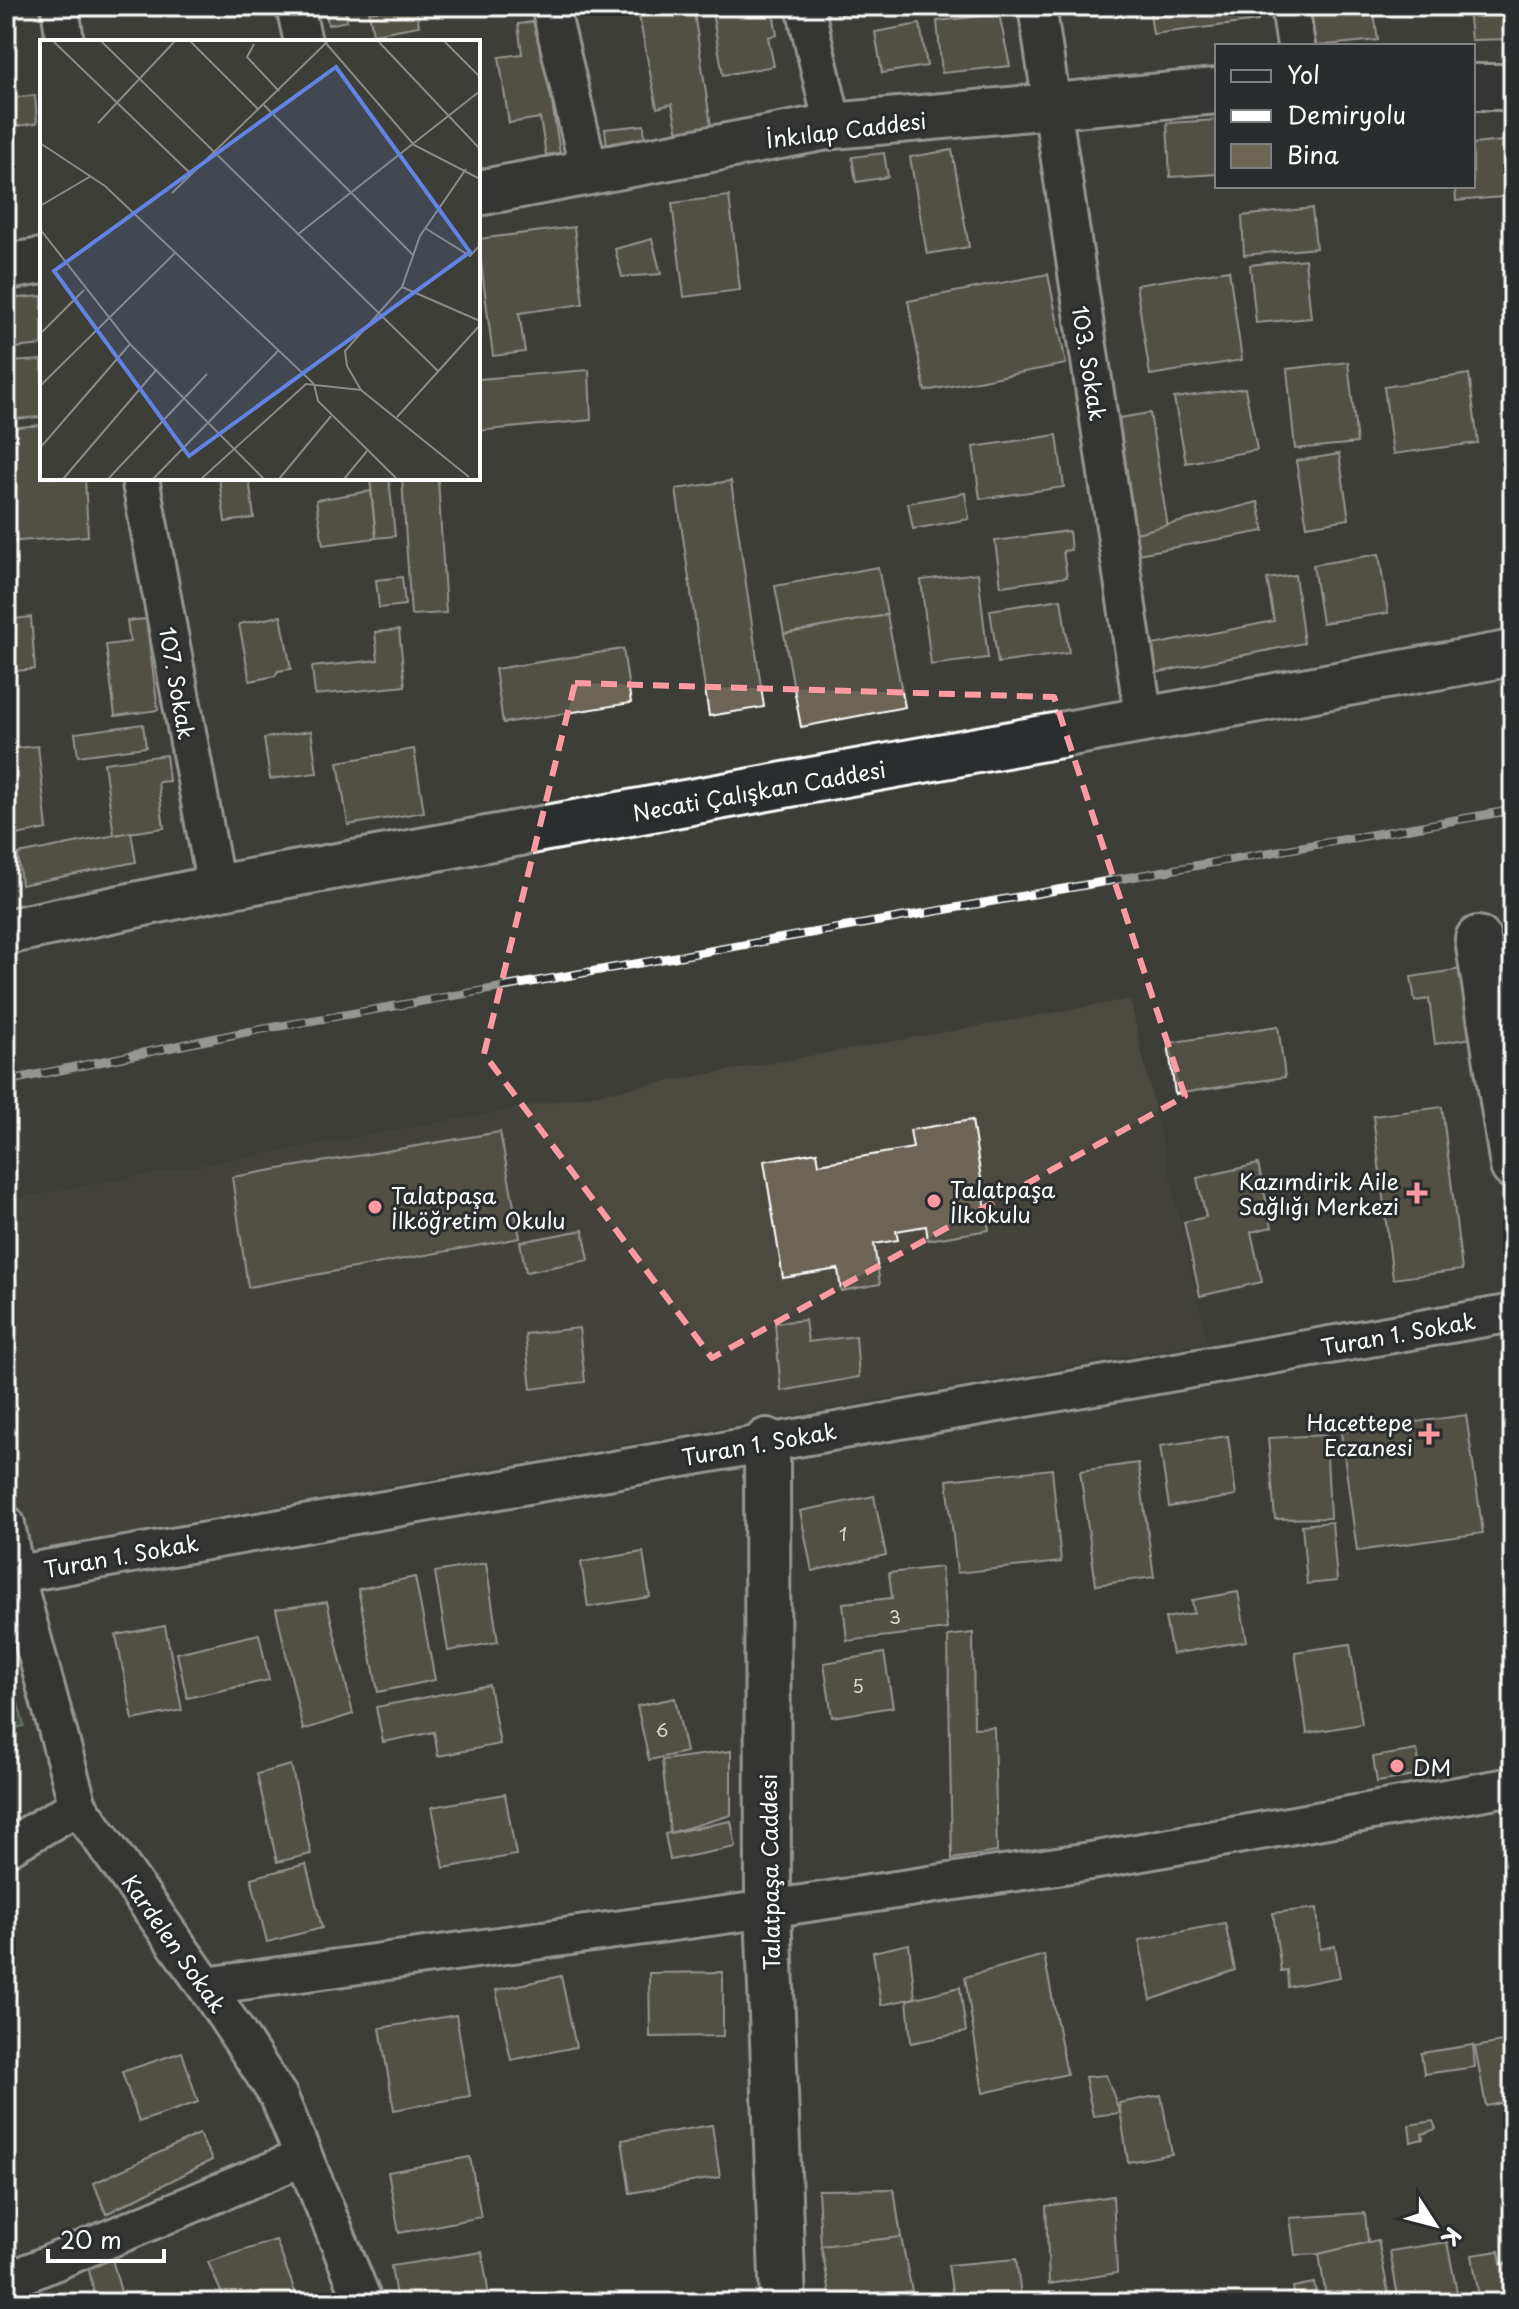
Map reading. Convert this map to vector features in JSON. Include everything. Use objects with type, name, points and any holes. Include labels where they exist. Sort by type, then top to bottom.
[{"type":"street","points":[[60,6],[65,40]]},
{"type":"street","points":[[295,6],[303,40]]},
{"type":"street","points":[[550,6],[589,171]]},
{"type":"street","points":[[805,6],[833,126]]},
{"type":"street","name":"103. Sokak","points":[[1037,6],[1144,720]]},
{"type":"street","points":[[1290,6],[1296,44]]},
{"type":"street","points":[[1475,87],[1513,87]]},
{"type":"street","name":"İnkılap Caddesi","points":[[480,193],[833,126],[1215,91]]},
{"type":"street","points":[[6,267],[40,261]]},
{"type":"street","name":"107. Sokak","points":[[140,480],[216,888]]},
{"type":"street","name":"Necati Çalışkan Caddesi","points":[[6,932],[216,888],[1513,653]]},
{"type":"street","points":[[1478,939],[1510,1111],[1513,1166]]},
{"type":"street","name":"Turan 1. Sokak","points":[[11,1575],[1513,1313]]},
{"type":"street","name":"Talatpaşa Caddesi","points":[[767,1441],[768,1909],[783,2303]]},
{"type":"street","name":"Kardelen Sokak","points":[[6,1524],[11,1575],[78,1806],[206,1986],[279,2097],[364,2303]]},
{"type":"street","points":[[206,1986],[768,1909],[1097,1860],[1513,1786]]},
{"type":"street","points":[[6,1848],[78,1806]]},
{"type":"street","points":[[6,2282],[304,2157]]},
{"type":"highlighted area","points":[[575,683],[1054,697],[1185,1096],[712,1358],[484,1054]]},
{"type":"shaded area","points":[[1130,999],[1207,1342],[344,1493],[45,1549],[18,1534],[6,1464],[6,1200]]},
{"type":"green space","points":[[6,1657],[24,1726],[6,1730]]},
{"type":"building","points":[[325,6],[345,6],[347,21],[328,25]]},
{"type":"building","points":[[416,6],[419,26],[373,34],[369,12]]},
{"type":"building","points":[[431,6],[462,6],[433,12]]},
{"type":"building","points":[[637,6],[693,6],[711,126],[678,133],[672,104],[657,108]]},
{"type":"building","points":[[711,6],[772,6],[777,35],[768,37],[774,66],[723,75]]},
{"type":"building","points":[[835,6],[878,6],[837,15]]},
{"type":"building","points":[[1149,6],[1257,6],[1258,21],[1153,34]]},
{"type":"building","points":[[1310,6],[1373,6],[1378,40],[1316,44]]},
{"type":"building","points":[[1468,6],[1513,6],[1513,39],[1471,40]]},
{"type":"building","points":[[999,14],[1010,66],[942,73],[937,21]]},
{"type":"building","points":[[539,21],[560,153],[546,155],[540,118],[509,123],[499,57],[522,54],[518,24]]},
{"type":"building","points":[[920,24],[927,66],[882,73],[875,32]]},
{"type":"building","points":[[35,95],[37,123],[6,128],[6,99]]},
{"type":"building","points":[[1215,120],[1215,174],[1170,177],[1167,123]]},
{"type":"building","points":[[644,125],[645,142],[607,146],[605,129]]},
{"type":"building","points":[[1513,140],[1513,196],[1456,201],[1455,188],[1475,188],[1475,144]]},
{"type":"building","points":[[952,150],[969,247],[927,254],[910,157]]},
{"type":"building","points":[[884,153],[888,177],[856,182],[852,157]]},
{"type":"building","points":[[729,196],[740,290],[684,297],[672,203]]},
{"type":"building","points":[[1312,208],[1316,248],[1244,255],[1242,216]]},
{"type":"building","points":[[574,227],[583,304],[519,313],[525,352],[493,356],[480,239]]},
{"type":"building","points":[[652,239],[661,274],[622,277],[615,249]]},
{"type":"building","points":[[1305,259],[1311,318],[1256,323],[1250,265]]},
{"type":"building","points":[[1229,270],[1242,360],[1150,375],[1136,285]]},
{"type":"building","points":[[1048,274],[1066,364],[925,391],[908,301]]},
{"type":"building","points":[[40,296],[40,345],[6,349],[6,299]]},
{"type":"building","points":[[40,360],[40,417],[13,419],[9,362]]},
{"type":"building","points":[[1348,362],[1357,443],[1295,449],[1287,369]]},
{"type":"building","points":[[589,370],[591,420],[480,431],[480,379]]},
{"type":"building","points":[[1469,374],[1478,443],[1393,454],[1384,387]]},
{"type":"building","points":[[1245,388],[1257,450],[1186,463],[1174,398]]},
{"type":"building","points":[[1150,413],[1168,528],[1136,533],[1119,418]]},
{"type":"building","points":[[40,425],[40,480],[85,480],[88,536],[6,542],[6,428]]},
{"type":"building","points":[[1057,435],[1064,487],[980,499],[973,447]]},
{"type":"building","points":[[1339,454],[1349,519],[1307,526],[1296,461]]},
{"type":"building","points":[[219,480],[249,480],[254,518],[225,522]]},
{"type":"building","points":[[370,480],[389,480],[395,536],[376,538]]},
{"type":"building","points":[[402,480],[438,480],[446,613],[411,615]]},
{"type":"building","points":[[731,481],[764,707],[709,716],[676,489]]},
{"type":"building","points":[[1509,487],[1513,487],[1513,524]]},
{"type":"building","points":[[371,491],[376,538],[323,545],[316,500]]},
{"type":"building","points":[[965,493],[969,519],[913,529],[908,503]]},
{"type":"building","points":[[1258,502],[1264,531],[1138,554],[1136,533]]},
{"type":"building","points":[[1069,531],[1071,550],[1063,551],[1067,577],[1001,586],[995,541]]},
{"type":"building","points":[[1379,554],[1388,613],[1322,623],[1313,565]]},
{"type":"building","points":[[878,567],[887,615],[784,634],[775,586]]},
{"type":"building","points":[[978,573],[988,658],[931,665],[921,580]]},
{"type":"building","points":[[1295,575],[1304,643],[1155,673],[1153,645],[1274,621],[1267,579]]},
{"type":"building","points":[[402,577],[405,605],[379,608],[376,580]]},
{"type":"building","points":[[1061,599],[1069,653],[998,663],[990,610]]},
{"type":"building","points":[[887,615],[905,707],[801,727],[784,634]]},
{"type":"building","points":[[281,616],[291,669],[250,681],[239,624]]},
{"type":"building","points":[[31,617],[35,669],[6,672],[6,620]]},
{"type":"building","points":[[146,619],[158,710],[115,716],[106,645],[130,642],[127,621]]},
{"type":"building","points":[[399,630],[405,686],[315,695],[312,667],[378,660],[375,632]]},
{"type":"building","points":[[623,649],[631,703],[503,723],[495,669]]},
{"type":"building","points":[[143,724],[146,747],[78,756],[75,733]]},
{"type":"building","points":[[311,731],[317,773],[270,779],[264,738]]},
{"type":"building","points":[[38,746],[47,829],[6,837],[6,749]]},
{"type":"building","points":[[414,749],[424,812],[348,825],[338,762]]},
{"type":"building","points":[[166,755],[169,781],[158,782],[164,828],[114,835],[104,763]]},
{"type":"building","points":[[131,832],[136,862],[21,885],[18,854]]},
{"type":"building","points":[[1462,969],[1472,1038],[1435,1044],[1429,999],[1415,1001],[1411,977]]},
{"type":"building","points":[[1278,1026],[1285,1077],[1175,1094],[1168,1043]]},
{"type":"building","name":"Kazımdirik Aile Sağlığı Merkezi","points":[[1442,1107],[1462,1270],[1393,1279],[1373,1116]]},
{"type":"building","points":[[972,1120],[989,1230],[928,1240],[926,1226],[896,1231],[898,1240],[874,1244],[880,1284],[841,1291],[838,1269],[783,1278],[764,1161],[817,1152],[819,1164],[913,1148],[910,1130]]},
{"type":"building","name":"Talatpaşa İlköğretim Okulu","points":[[500,1132],[520,1238],[248,1287],[232,1177]]},
{"type":"building","points":[[1258,1164],[1272,1227],[1251,1232],[1262,1282],[1200,1296],[1184,1222],[1206,1217],[1197,1178]]},
{"type":"building","points":[[583,1230],[589,1260],[526,1272],[520,1242]]},
{"type":"building","points":[[805,1320],[808,1342],[856,1336],[859,1377],[781,1391],[775,1323]]},
{"type":"building","points":[[579,1328],[585,1382],[531,1389],[525,1334]]},
{"type":"building","points":[[1466,1415],[1483,1533],[1357,1551],[1341,1432]]},
{"type":"building","points":[[1326,1435],[1330,1518],[1275,1519],[1268,1438]]},
{"type":"building","points":[[1228,1436],[1236,1496],[1169,1507],[1160,1446]]},
{"type":"building","points":[[1138,1463],[1154,1577],[1096,1585],[1080,1471]]},
{"type":"building","points":[[1052,1469],[1061,1562],[957,1573],[947,1480]]},
{"type":"building","points":[[874,1496],[886,1555],[812,1571],[800,1511]]},
{"type":"building","points":[[1332,1522],[1337,1581],[1307,1584],[1302,1525]]},
{"type":"building","points":[[643,1552],[650,1597],[588,1607],[581,1562]]},
{"type":"building","points":[[486,1563],[498,1642],[448,1651],[435,1572]]},
{"type":"building","points":[[941,1567],[947,1629],[847,1641],[843,1603],[892,1598],[889,1573]]},
{"type":"building","points":[[415,1577],[435,1680],[378,1692],[358,1589]]},
{"type":"building","points":[[1238,1592],[1247,1641],[1172,1654],[1165,1618],[1194,1613],[1192,1600]]},
{"type":"building","points":[[327,1602],[353,1714],[303,1730],[276,1609]]},
{"type":"building","points":[[165,1626],[182,1710],[133,1720],[116,1635]]},
{"type":"building","points":[[973,1633],[974,1728],[994,1727],[997,1852],[952,1859],[948,1636]]},
{"type":"building","points":[[259,1634],[269,1680],[187,1698],[177,1653]]},
{"type":"building","points":[[1350,1644],[1362,1724],[1307,1733],[1295,1652]]},
{"type":"building","points":[[884,1653],[893,1707],[832,1717],[824,1663]]},
{"type":"building","points":[[489,1685],[500,1744],[438,1756],[434,1732],[383,1742],[376,1707]]},
{"type":"building","points":[[675,1698],[686,1752],[649,1760],[637,1706]]},
{"type":"building","name":"DM","points":[[1417,1750],[1421,1775],[1377,1782],[1373,1757]]},
{"type":"building","points":[[731,1751],[731,1815],[670,1833],[662,1760]]},
{"type":"building","points":[[291,1765],[311,1854],[277,1862],[257,1774]]},
{"type":"building","points":[[505,1794],[516,1855],[444,1868],[432,1807]]},
{"type":"building","points":[[731,1821],[736,1847],[670,1860],[665,1834]]},
{"type":"building","points":[[306,1864],[322,1928],[267,1942],[251,1878]]},
{"type":"building","points":[[1317,1908],[1320,1949],[1335,1946],[1340,1977],[1288,1987],[1287,1970],[1281,1971],[1273,1913]]},
{"type":"building","points":[[1225,1923],[1235,1970],[1151,2000],[1139,1940]]},
{"type":"building","points":[[909,1944],[915,1998],[881,2005],[873,1952]]},
{"type":"building","points":[[1044,1955],[1067,2074],[983,2093],[965,1977]]},
{"type":"building","points":[[723,1972],[723,2036],[650,2037],[649,1973]]},
{"type":"building","points":[[561,1976],[576,2047],[511,2060],[496,1990]]},
{"type":"building","points":[[960,1987],[966,2032],[911,2043],[907,2000]]},
{"type":"building","points":[[456,2015],[470,2096],[394,2110],[380,2028]]},
{"type":"building","points":[[6,2038],[15,2060],[6,2064]]},
{"type":"building","points":[[1513,2040],[1513,2101],[1486,2106],[1475,2047]]},
{"type":"building","points":[[1473,2045],[1475,2067],[1424,2074],[1421,2053]]},
{"type":"building","points":[[182,2052],[198,2102],[139,2122],[122,2072]]},
{"type":"building","points":[[1106,2075],[1120,2113],[1093,2116],[1085,2077]]},
{"type":"building","points":[[1161,2095],[1172,2154],[1128,2162],[1119,2103]]},
{"type":"building","points":[[1433,2121],[1436,2129],[1422,2134],[1423,2139],[1411,2142],[1409,2125]]},
{"type":"building","points":[[712,2125],[720,2177],[630,2193],[622,2140]]},
{"type":"building","points":[[199,2134],[212,2160],[106,2214],[94,2183]]},
{"type":"building","points":[[470,2157],[481,2217],[399,2233],[388,2172]]},
{"type":"building","points":[[894,2189],[901,2237],[821,2246],[818,2190]]},
{"type":"building","points":[[1113,2196],[1117,2273],[1049,2284],[1046,2206]]},
{"type":"building","points":[[1365,2213],[1368,2242],[1319,2254],[1295,2255],[1290,2218]]},
{"type":"building","points":[[901,2237],[912,2291],[831,2298],[821,2246]]},
{"type":"building","points":[[276,2240],[297,2297],[281,2303],[226,2303],[208,2262]]},
{"type":"building","points":[[1378,2240],[1390,2301],[1327,2303],[1319,2254]]},
{"type":"building","points":[[1447,2242],[1459,2303],[1399,2303],[1390,2251]]},
{"type":"building","points":[[1499,2251],[1501,2264],[1513,2262],[1513,2303],[1480,2303],[1472,2255]]},
{"type":"building","points":[[482,2252],[490,2303],[397,2303],[391,2266]]},
{"type":"building","points":[[112,2259],[124,2303],[96,2303],[88,2265]]},
{"type":"building","points":[[1016,2259],[1022,2303],[954,2303],[948,2265]]},
{"type":"building","points":[[1314,2283],[1318,2303],[1296,2303],[1293,2287]]},
{"type":"building","points":[[711,2295],[712,2303],[666,2303]]},
{"type":"building","points":[[910,2298],[910,2303],[865,2303]]},
{"type":"railway","points":[[6,1081],[241,1033],[1513,810]]},
{"type":"place","name":"Kazımdirik Aile Sağlığı Merkezi","points":[[1417,1193]]},
{"type":"place","name":"Talatpaşa İlkokulu","points":[[934,1201]]},
{"type":"place","name":"Talatpaşa İlköğretim Okulu","points":[[375,1207]]},
{"type":"place","name":"Hacettepe Eczanesi","points":[[1429,1434]]},
{"type":"place","name":"DM","points":[[1397,1766]]}]
